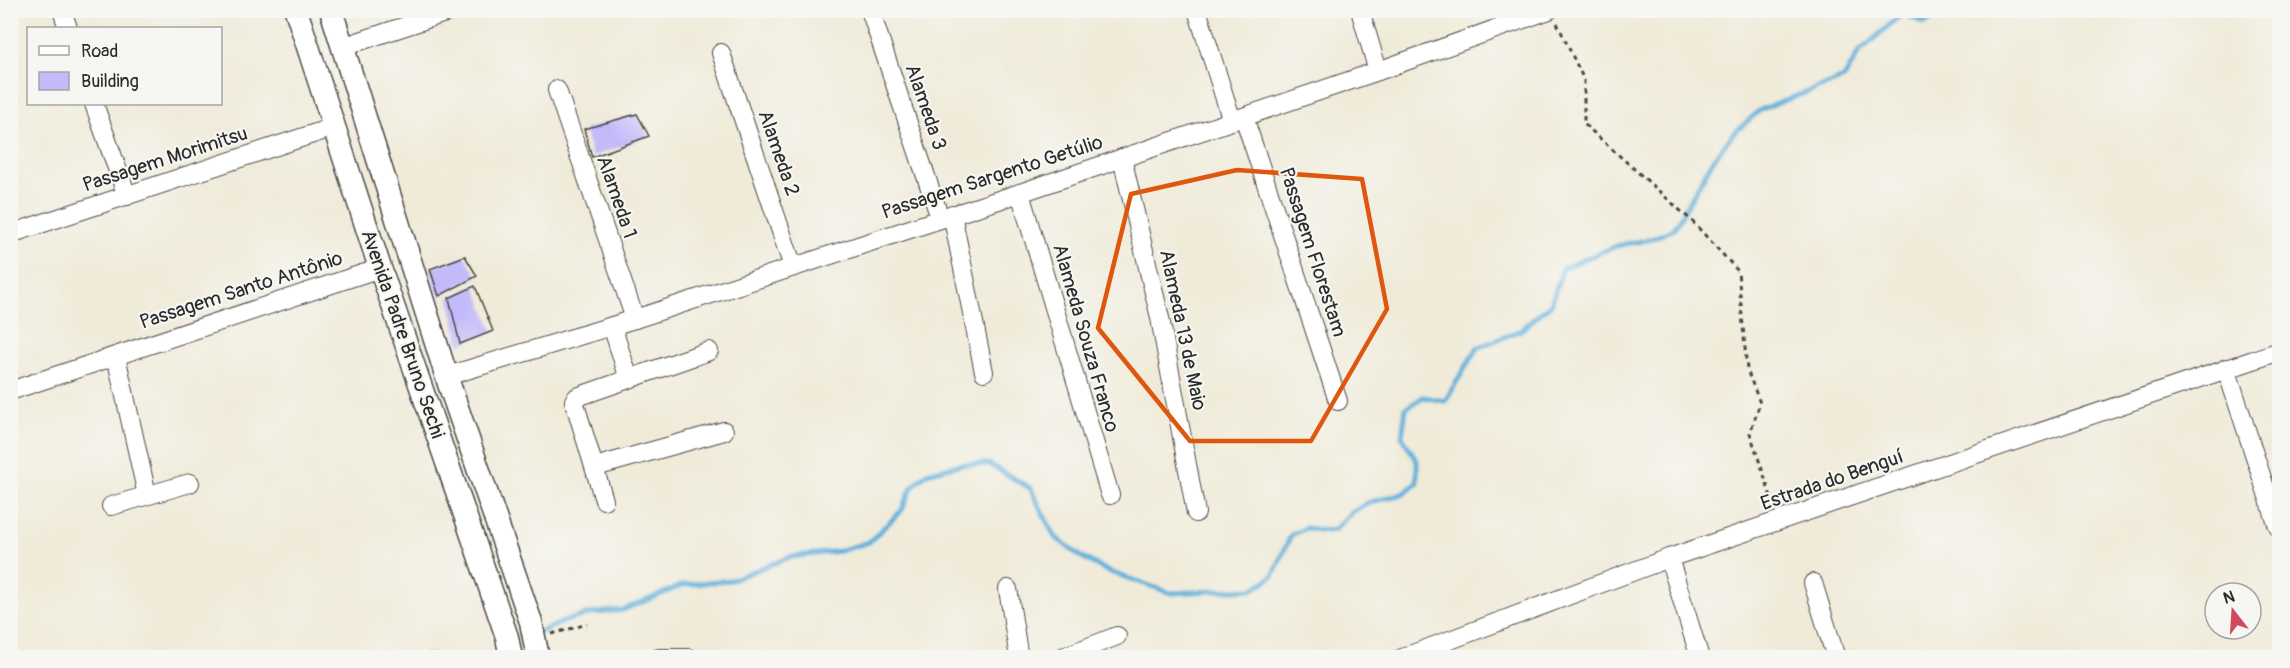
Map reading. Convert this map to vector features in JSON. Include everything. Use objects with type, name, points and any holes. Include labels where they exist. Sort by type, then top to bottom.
[{"type":"main road","name":"Avenida Padre Bruno Sechi","points":[[296,10],[380,268],[507,637],[511,657]]},
{"type":"main road","name":"Avenida Padre Bruno Sechi","points":[[331,10],[447,376],[531,622],[536,649]]},
{"type":"street","points":[[62,10],[68,27]]},
{"type":"street","points":[[342,48],[454,10]]},
{"type":"street","name":"Alameda 3","points":[[870,10],[946,216],[984,372]]},
{"type":"street","name":"Passagem Florestam","points":[[1197,10],[1338,401]]},
{"type":"street","points":[[1360,10],[1378,71]]},
{"type":"street","name":"Passagem Sargento Getúlio","points":[[447,376],[635,319],[1020,193],[1378,71],[1520,15],[1552,15]]},
{"type":"street","name":"Alameda 2","points":[[721,53],[793,267]]},
{"type":"street","name":"Alameda 1","points":[[557,90],[635,319]]},
{"type":"street","points":[[94,105],[127,196]]},
{"type":"street","name":"Passagem Morimitsu","points":[[10,234],[334,127]]},
{"type":"street","name":"Alameda 13 de Maio","points":[[1122,158],[1160,318],[1196,513]]},
{"type":"street","name":"Alameda Souza Franco","points":[[1020,193],[1110,495]]},
{"type":"street","name":"Passagem Santo Antônio","points":[[10,391],[380,268]]},
{"type":"street","points":[[612,326],[629,379]]},
{"type":"street","points":[[604,500],[574,401],[577,397],[709,351]]},
{"type":"street","name":"Estrada do Benguí","points":[[1402,657],[1448,650],[1669,558],[2280,351]]},
{"type":"street","points":[[116,356],[147,495]]},
{"type":"street","points":[[2226,368],[2278,527]]},
{"type":"street","points":[[595,467],[724,431]]},
{"type":"street","points":[[111,506],[190,483]]},
{"type":"street","points":[[1669,558],[1700,657]]},
{"type":"street","points":[[1813,583],[1836,657]]},
{"type":"street","points":[[1008,589],[1019,657]]},
{"type":"street","points":[[1060,657],[1117,636]]},
{"type":"street","points":[[659,657],[689,657]]},
{"type":"path","points":[[1552,15],[1584,80],[1584,124],[1691,220],[1738,271],[1747,370],[1760,403],[1750,433],[1779,522]]},
{"type":"path","points":[[536,649],[587,624]]},
{"type":"highlighted area","points":[[1237,170],[1362,179],[1387,309],[1311,441],[1190,441],[1098,328],[1131,194]]},
{"type":"building","points":[[637,114],[649,136],[592,157],[584,129]]},
{"type":"building","points":[[465,256],[477,276],[439,296],[430,269]]},
{"type":"building","points":[[475,286],[493,331],[460,344],[449,298]]},
{"type":"waterway","points":[[540,632],[588,614],[623,610],[683,585],[731,580],[790,557],[839,551],[869,542],[902,510],[912,487],[927,473],[962,464],[989,464],[1030,488],[1055,537],[1080,556],[1107,571],[1171,593],[1254,589],[1273,576],[1291,535],[1306,528],[1334,530],[1351,513],[1367,503],[1405,493],[1417,483],[1417,461],[1402,436],[1406,408],[1423,397],[1445,401],[1477,348],[1521,330],[1551,304],[1563,268],[1616,246],[1651,239],[1674,229],[1713,160],[1732,135],[1760,110],[1844,78],[1859,52],[1903,13],[1924,23],[1953,10]]},
{"type":"waterway","points":[[421,658],[425,656],[446,658]]},
{"type":"waterway","points":[[483,658],[488,657]]}]
